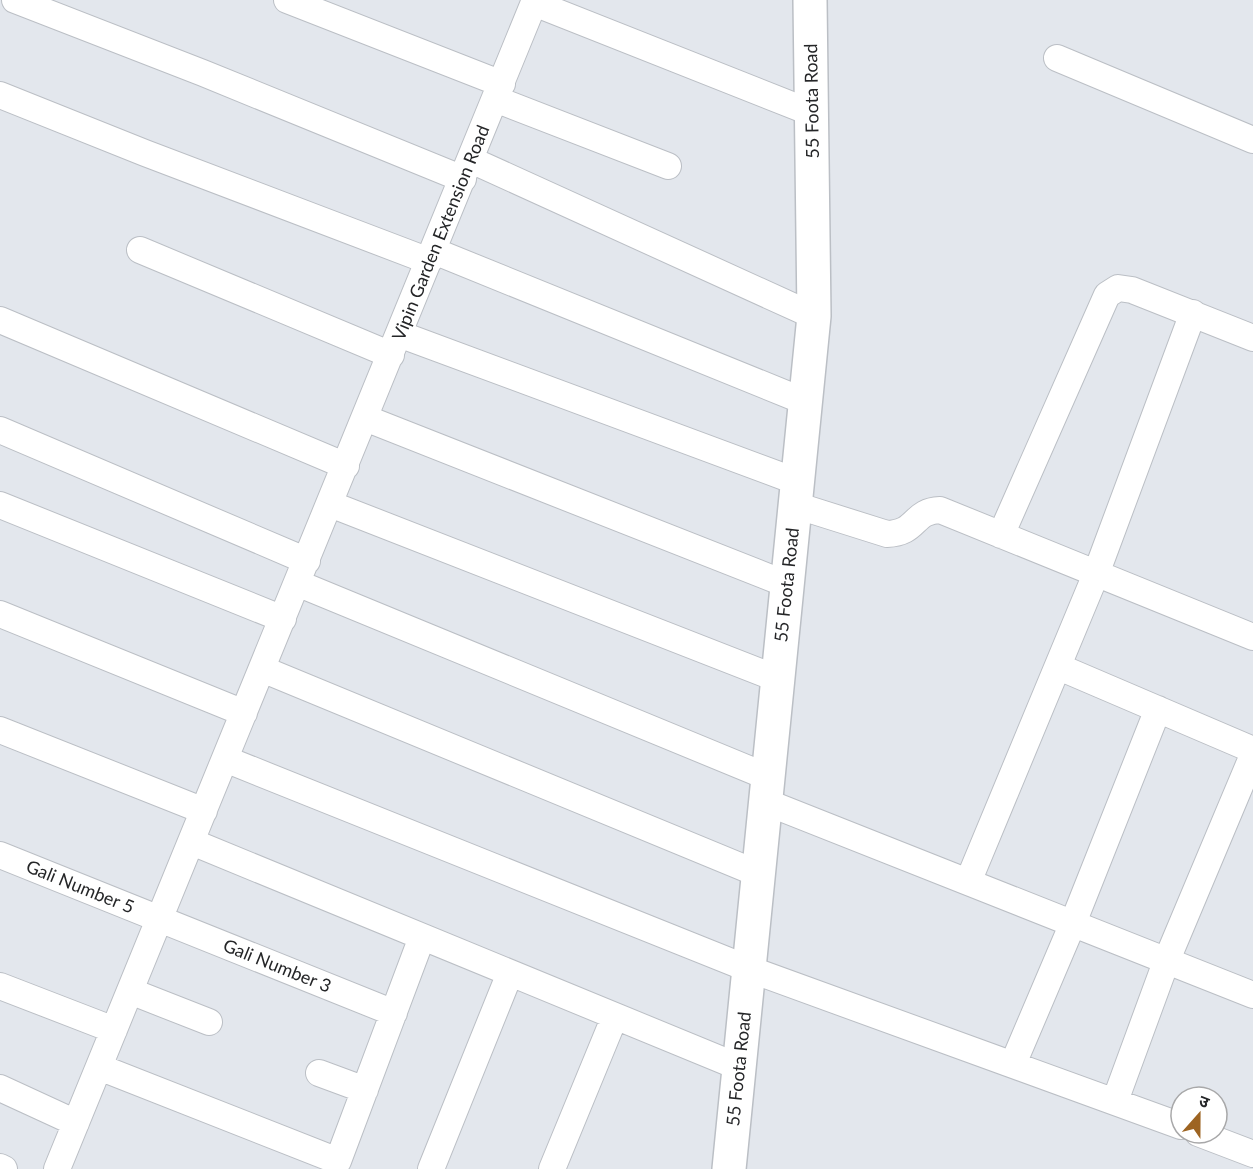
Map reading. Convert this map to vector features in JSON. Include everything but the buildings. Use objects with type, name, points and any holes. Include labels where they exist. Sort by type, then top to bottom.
[{"type":"street","points":[[15,0],[214,77],[467,170],[814,316]]},
{"type":"street","points":[[287,0],[668,166]]},
{"type":"street","name":"55 Foota Road","points":[[729,1169],[814,316],[810,0]]},
{"type":"street","points":[[534,1],[812,114]]},
{"type":"street","name":"Vipin Garden Extension Road","points":[[59,1169],[499,92],[534,1]]},
{"type":"street","points":[[1057,58],[1253,140]]},
{"type":"street","points":[[0,95],[145,153],[431,256],[806,402]]},
{"type":"street","points":[[140,250],[797,494],[887,534],[899,534],[909,529],[920,516],[929,511],[940,510],[1253,637]]},
{"type":"street","points":[[1001,535],[1107,295],[1118,288],[1132,290],[1253,338]]},
{"type":"street","points":[[968,882],[1096,574],[1193,313]]},
{"type":"street","points":[[0,320],[346,466]]},
{"type":"street","points":[[365,418],[786,584]]},
{"type":"street","points":[[0,430],[968,882],[1253,995]]},
{"type":"street","points":[[330,504],[778,679]]},
{"type":"street","points":[[0,505],[283,619]]},
{"type":"street","points":[[0,614],[244,713]]},
{"type":"street","points":[[1059,667],[1253,752],[1166,962],[1115,1101]]},
{"type":"street","points":[[262,669],[759,874]]},
{"type":"street","points":[[1013,1064],[1158,709]]},
{"type":"street","points":[[0,730],[204,811]]},
{"type":"street","points":[[225,759],[749,969],[1169,1121]]},
{"type":"street","points":[[192,842],[739,1067]]},
{"type":"street","name":"Gali Number 5","points":[[0,855],[160,919]]},
{"type":"street","name":"Gali Number 3","points":[[160,919],[394,1013]]},
{"type":"street","points":[[99,1067],[338,1161],[422,937]]},
{"type":"street","points":[[431,1169],[510,973]]},
{"type":"street","points":[[0,986],[114,1030]]},
{"type":"street","points":[[130,991],[209,1022]]},
{"type":"street","points":[[552,1169],[615,1016]]},
{"type":"street","points":[[319,1073],[365,1090]]},
{"type":"street","points":[[0,1088],[76,1123]]},
{"type":"street","points":[[1229,1145],[1253,1154]]}]
